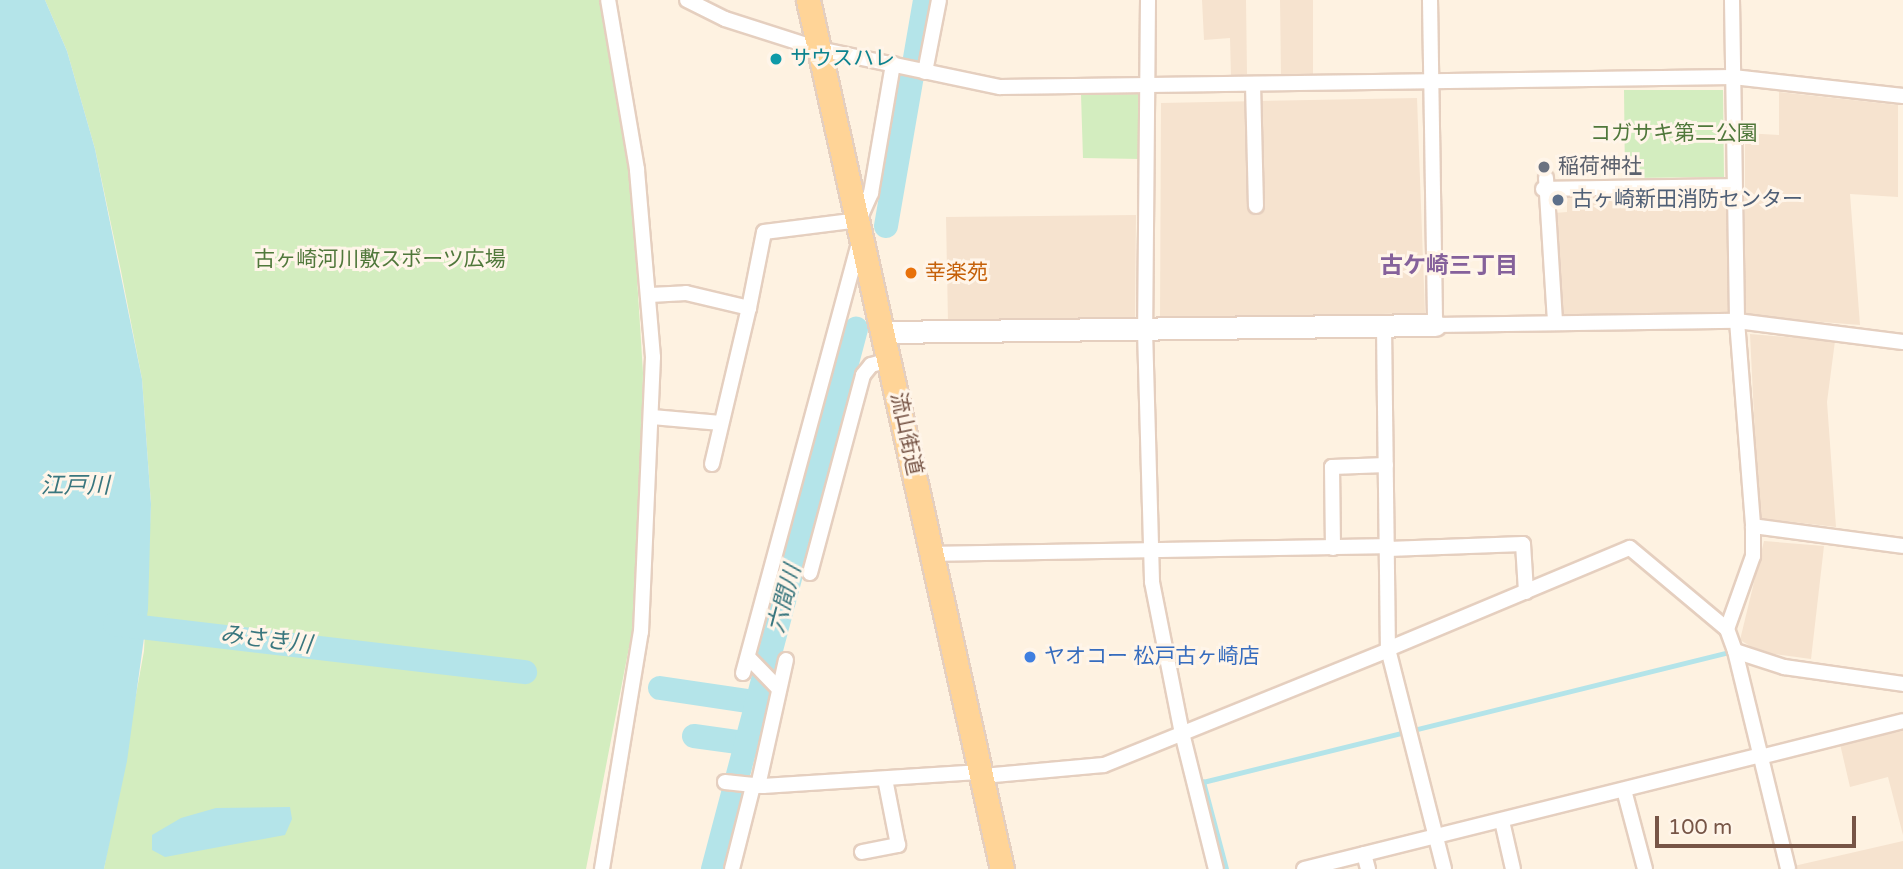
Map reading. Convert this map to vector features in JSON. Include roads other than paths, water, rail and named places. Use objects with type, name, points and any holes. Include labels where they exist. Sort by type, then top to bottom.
[{"type":"main road","name":"流山街道","points":[[808,0],[1002,869]]},
{"type":"street","points":[[602,869],[642,632],[652,417],[650,295],[631,129],[608,0]]},
{"type":"street","points":[[687,0],[725,19],[819,49],[1000,87],[1733,77],[1903,96]]},
{"type":"street","points":[[925,72],[939,0]]},
{"type":"street","points":[[1147,0],[1149,85],[1145,330],[1150,552],[1182,733],[1216,869]]},
{"type":"street","points":[[1430,0],[1435,325]]},
{"type":"street","points":[[1727,629],[1753,556],[1754,526],[1737,321],[1732,0]]},
{"type":"street","points":[[743,673],[860,225],[872,193],[893,64]]},
{"type":"street","points":[[1253,84],[1256,206]]},
{"type":"street","points":[[1555,323],[1545,185],[1734,186]]},
{"type":"street","points":[[712,464],[749,308],[753,268],[764,232],[860,225]]},
{"type":"street","points":[[650,295],[686,293],[749,308]]},
{"type":"street","points":[[884,332],[1737,321],[1903,342]]},
{"type":"street","points":[[1384,326],[1388,650],[1444,869]]},
{"type":"street","points":[[810,573],[863,375],[871,365],[890,360]]},
{"type":"street","points":[[652,417],[721,423]]},
{"type":"street","points":[[1333,548],[1332,467],[1386,465]]},
{"type":"street","points":[[1754,526],[1903,545]]},
{"type":"street","points":[[933,554],[1523,544],[1526,592]]},
{"type":"street","points":[[725,782],[755,786],[1104,765],[1630,548],[1727,629],[1735,651],[1788,869]]},
{"type":"street","points":[[1735,651],[1784,667],[1903,684]]},
{"type":"street","points":[[748,657],[778,688]]},
{"type":"street","points":[[732,869],[786,660]]},
{"type":"street","points":[[1304,869],[1366,862],[1436,837],[1903,721]]},
{"type":"street","points":[[862,852],[898,845],[885,779]]},
{"type":"street","points":[[1624,790],[1645,869]]},
{"type":"street","points":[[1502,821],[1513,869]]},
{"type":"water","name":"江戸川","points":[[0,0],[45,0],[67,51],[95,149],[142,379],[151,504],[148,609],[127,761],[104,869],[0,869]]},
{"type":"water","points":[[290,807],[292,819],[285,835],[165,857],[152,850],[152,835],[181,818],[216,808]]},
{"type":"waterway","name":"六間川","points":[[886,226],[925,0]]},
{"type":"waterway","name":"六間川","points":[[713,869],[856,329]]},
{"type":"waterway","name":"みさき川","points":[[115,624],[525,672]]},
{"type":"waterway","points":[[1226,869],[1203,782],[1725,653]]},
{"type":"waterway","name":"みさき川","points":[[660,688],[755,702]]},
{"type":"waterway","points":[[694,736],[744,743]]},
{"type":"place","name":"サウスハレ","points":[[776,59]]},
{"type":"place","name":"稲荷神社","points":[[1544,167]]},
{"type":"place","name":"古ヶ崎新田消防センター","points":[[1558,200]]},
{"type":"place","name":"幸楽苑","points":[[911,273]]},
{"type":"place","name":"ヤオコー 松戸古ヶ崎店","points":[[1030,657]]},
{"type":"district","name":"古ケ崎三丁目","points":[[1449,266]]},
{"type":"park label","name":"コガサキ第二公園","points":[[1674,134]]},
{"type":"park label","name":"古ヶ崎河川敷スポーツ広場","points":[[380,260]]}]
